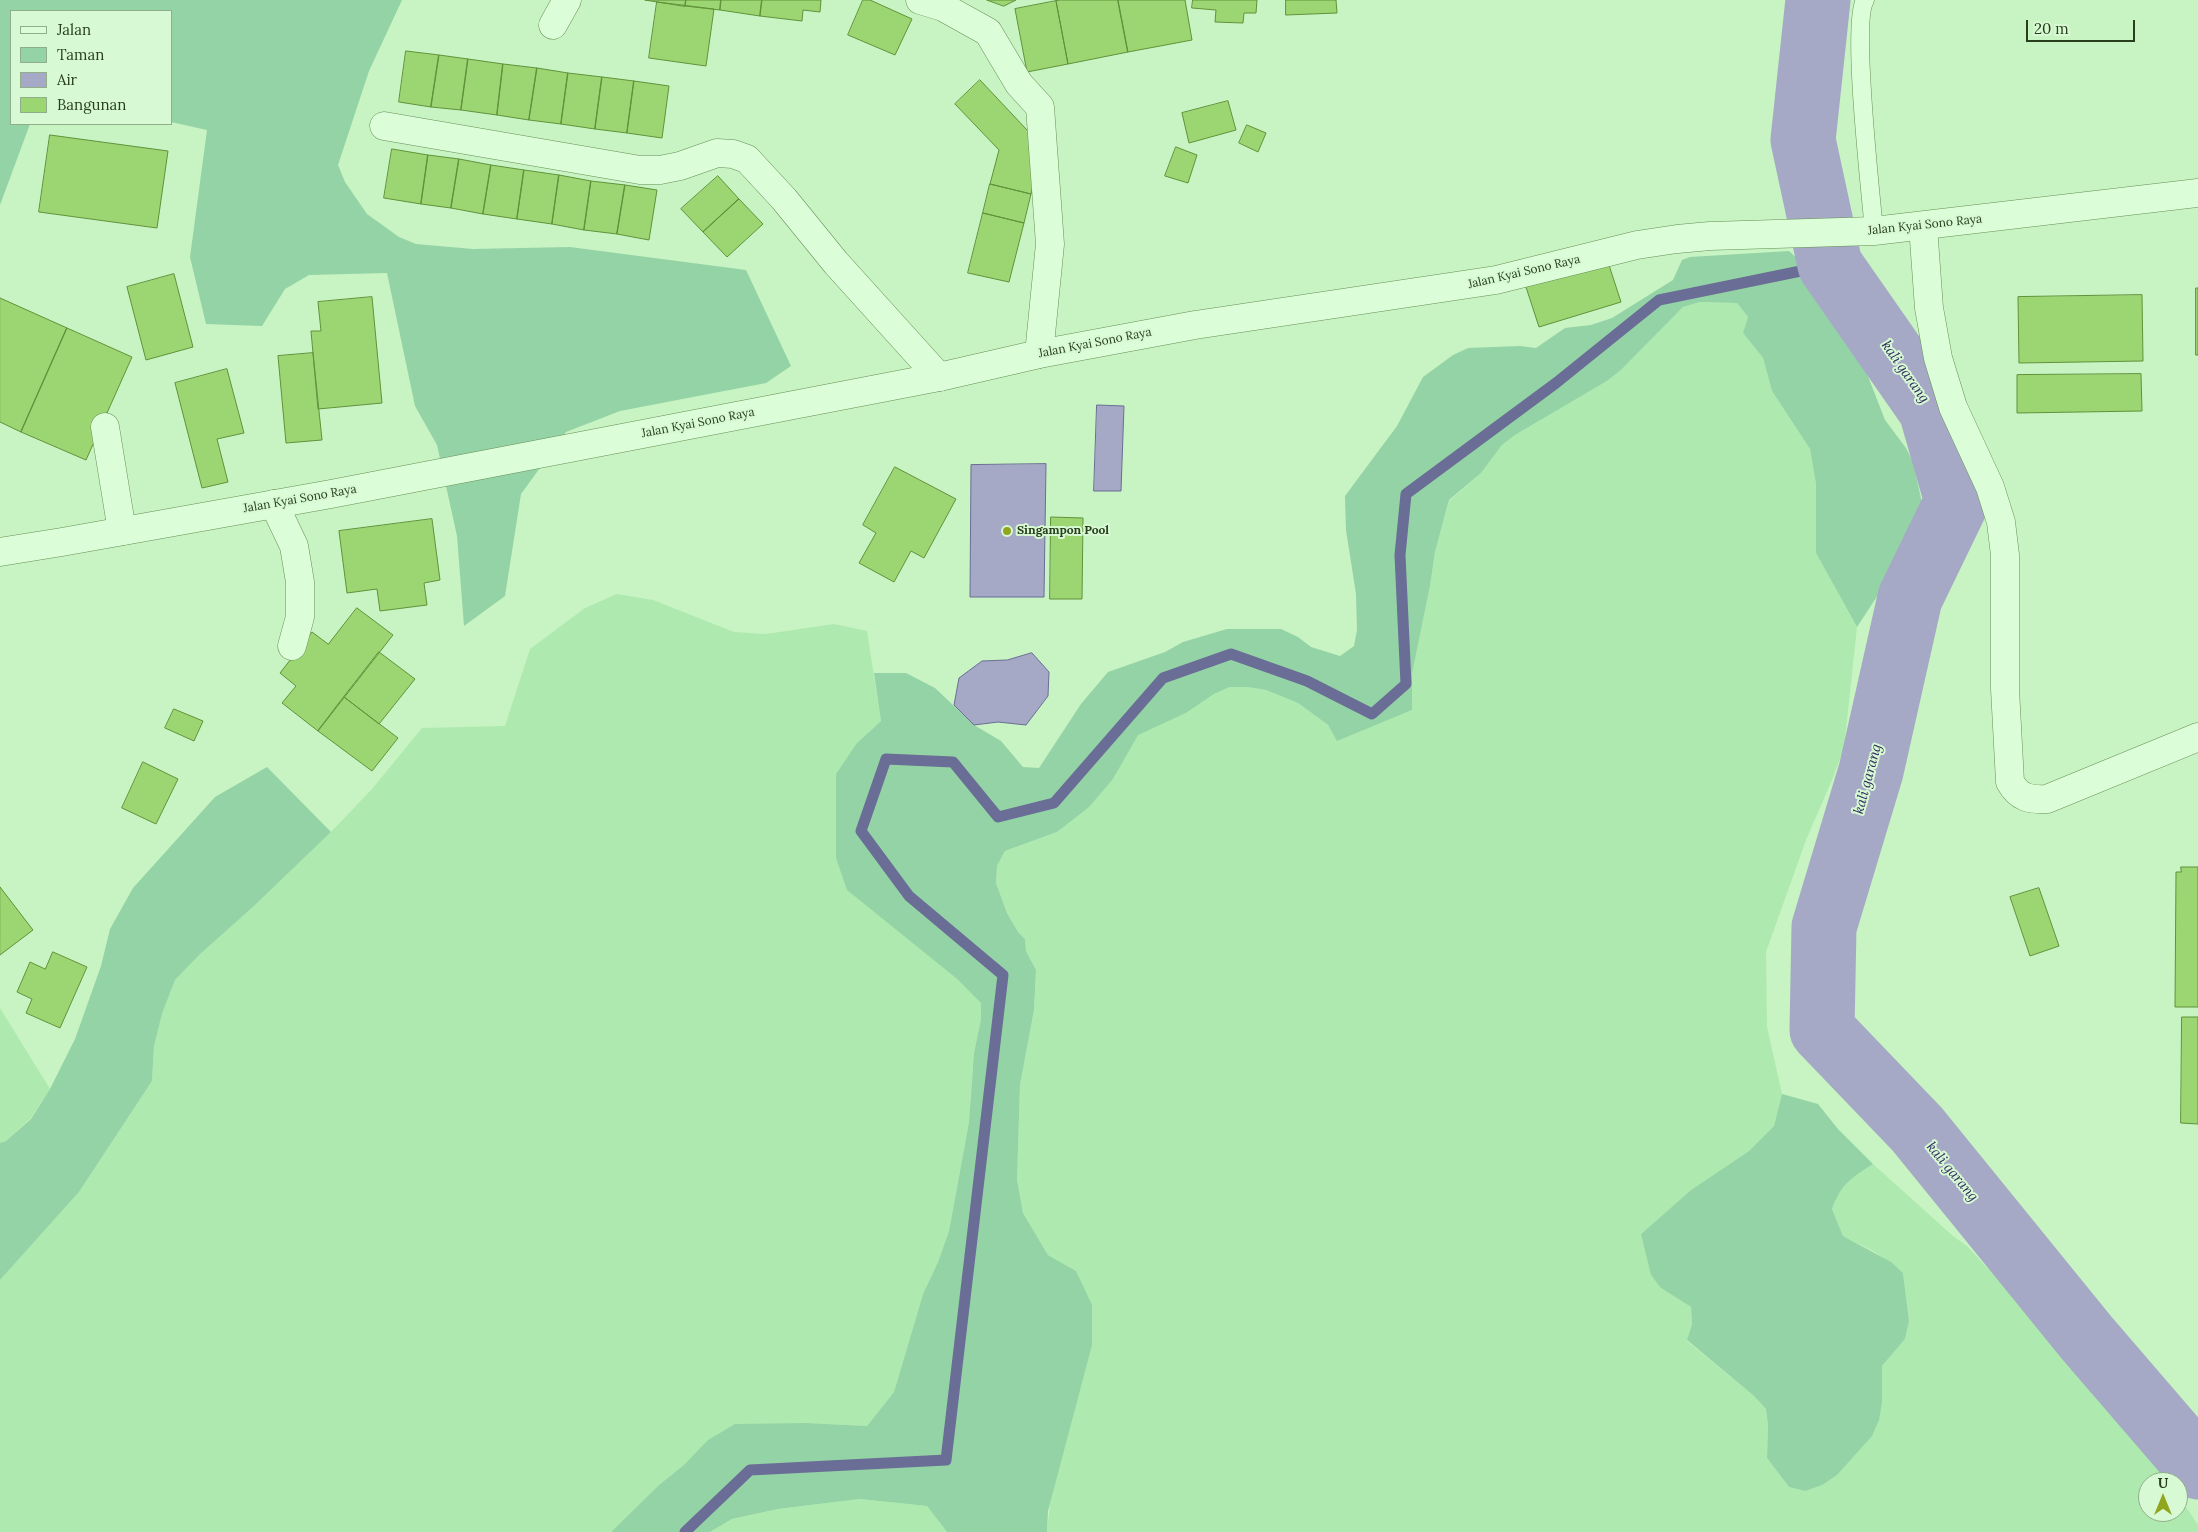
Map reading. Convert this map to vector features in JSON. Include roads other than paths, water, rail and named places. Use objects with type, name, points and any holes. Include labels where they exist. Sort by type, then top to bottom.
[{"type":"street","points":[[554,25],[567,0]]},
{"type":"street","points":[[920,0],[943,7],[988,32],[1019,84],[1040,108],[1050,244],[1039,354]]},
{"type":"street","points":[[384,126],[640,170],[660,170],[680,166],[716,153],[733,154],[747,160],[784,199],[836,264],[939,376]]},
{"type":"street","name":"Jalan Kyai Sono Raya","points":[[0,552],[274,504],[939,376],[1039,354],[1196,324],[1496,280],[1637,245],[1710,236],[1874,231],[2198,193]]},
{"type":"street","points":[[1923,226],[1929,308],[1938,358],[1954,407],[1990,487],[2001,522],[2005,555],[2005,689],[2010,782],[2024,797],[2047,799],[2198,738]]},
{"type":"street","points":[[105,427],[122,531]]},
{"type":"street","points":[[274,504],[294,546],[300,582],[300,617],[292,646]]},
{"type":"lane","points":[[1865,0],[1863,3],[1860,34],[1865,134],[1874,231]]},
{"type":"water","name":"Singampon Pool","points":[[1097,405],[1124,406],[1121,491],[1094,491]]},
{"type":"water","name":"Singampon Pool","points":[[1046,464],[1044,597],[970,597],[971,465]]},
{"type":"water","points":[[1032,653],[1049,672],[1048,696],[1026,725],[998,722],[974,725],[954,705],[959,678],[982,661],[1007,660]]},
{"type":"waterway","name":"kali garang","points":[[1818,0],[1803,140],[1830,265],[1931,410],[1957,501],[1910,598],[1871,771],[1824,927],[1822,1030],[1917,1129],[2086,1337],[2198,1467]]},
{"type":"waterway","points":[[685,1532],[750,1470],[946,1460],[1003,975],[909,896],[861,831],[886,759],[953,762],[998,817],[1054,803],[1163,678],[1231,654],[1307,681],[1372,714],[1406,684],[1400,555],[1406,494],[1556,383],[1659,300],[1830,265]]},
{"type":"place","name":"Singampon Pool","points":[[1007,531]]}]
